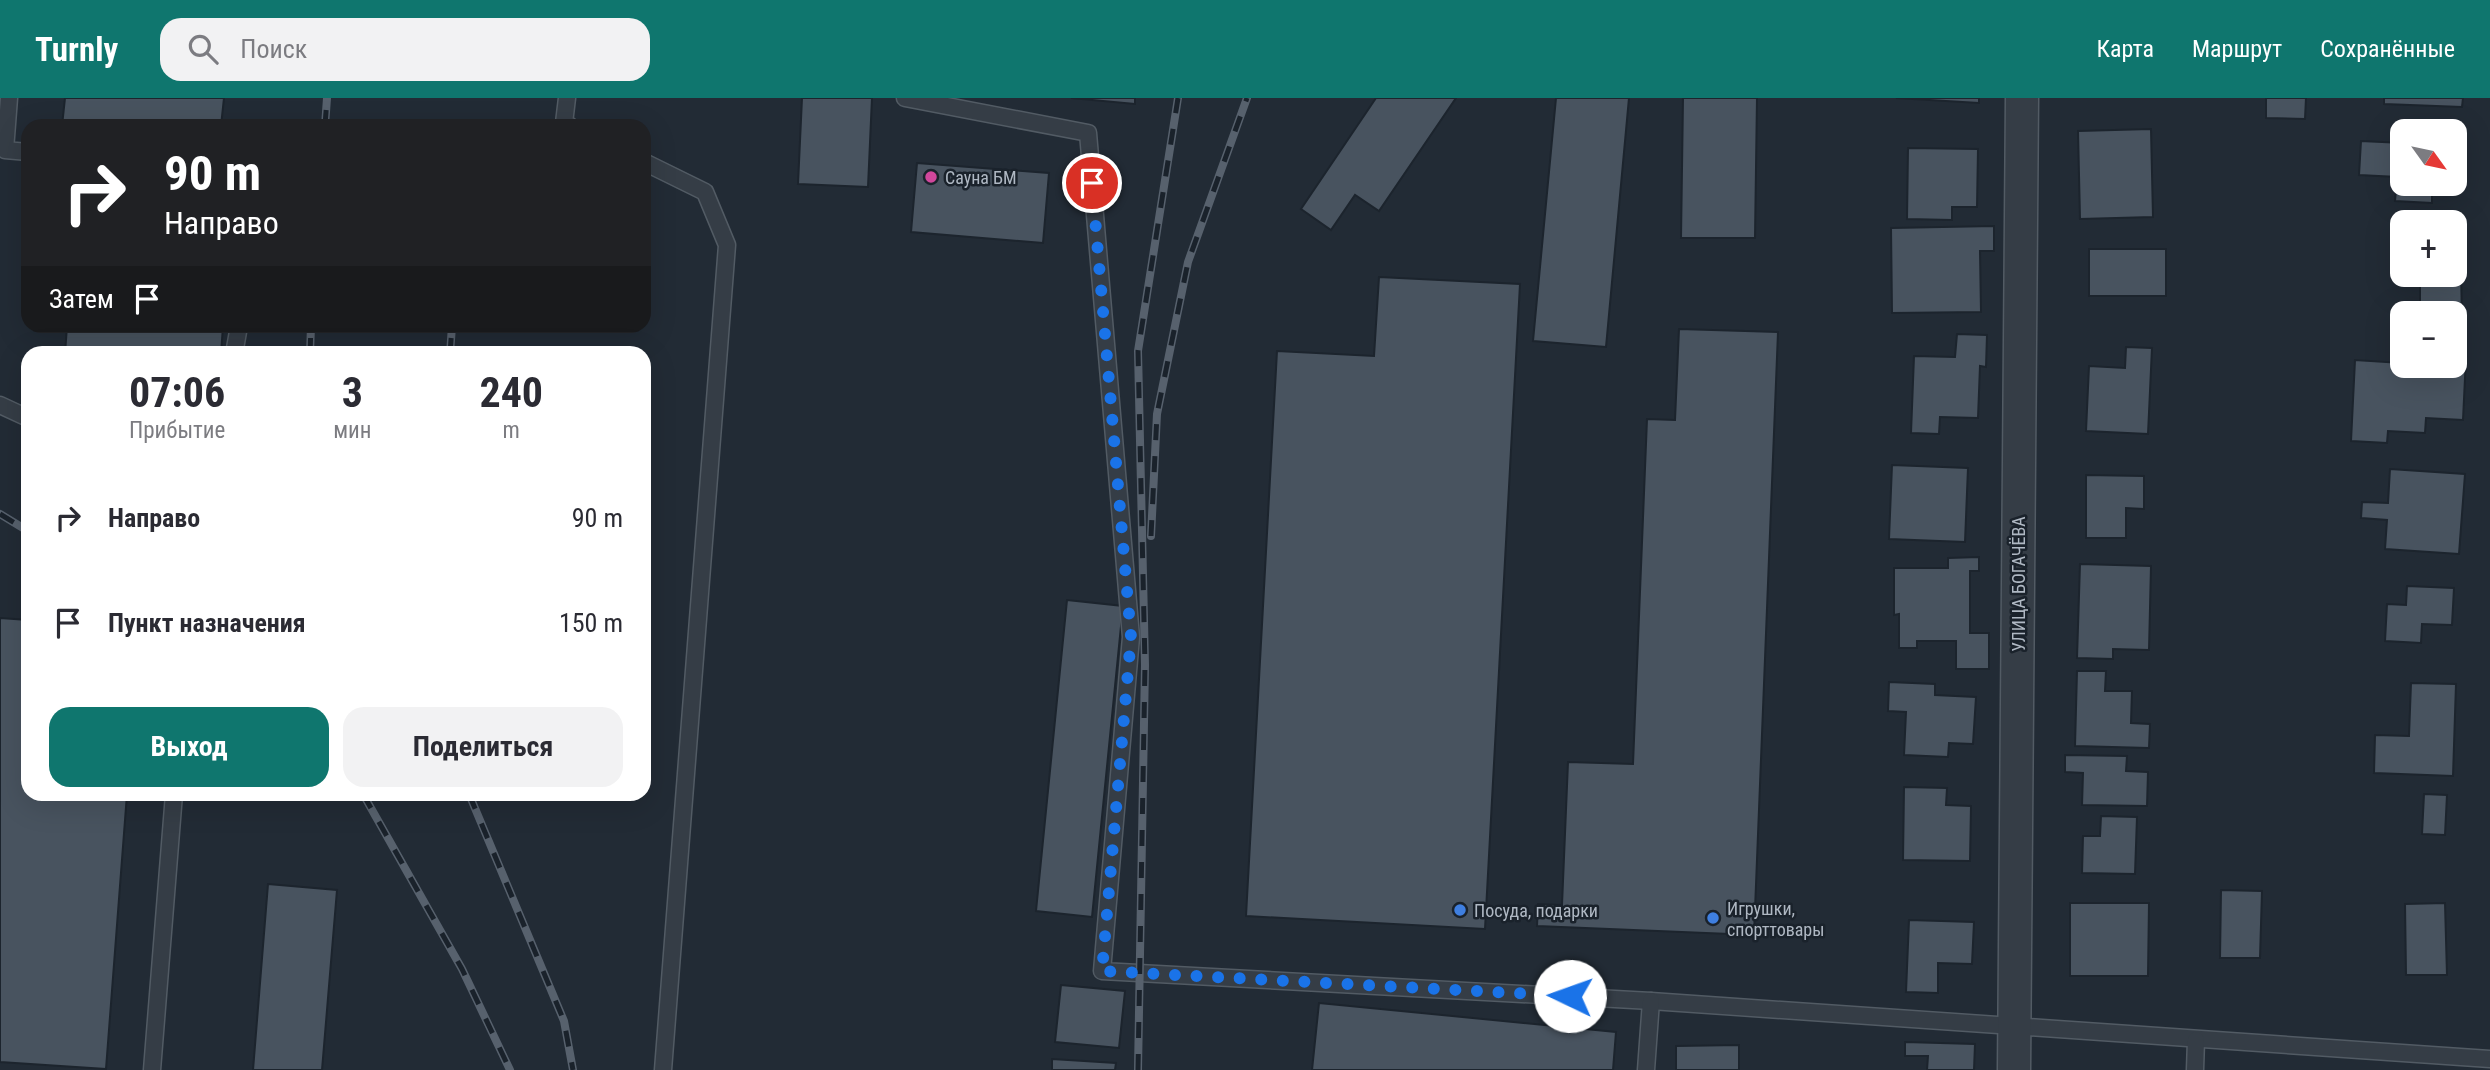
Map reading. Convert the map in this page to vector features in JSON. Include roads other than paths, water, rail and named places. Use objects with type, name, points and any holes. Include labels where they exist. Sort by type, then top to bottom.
[{"type":"street","name":"УЛИЦА БОГАЧЁВА","points":[[2014,1070],[2022,98]]},
{"type":"lane","points":[[9,98],[5,150],[21,151]]},
{"type":"lane","points":[[564,119],[567,98]]},
{"type":"lane","points":[[905,98],[1088,133],[1131,637],[1102,971],[1651,1001],[2196,1040],[2467,1064],[2490,1059]]},
{"type":"lane","points":[[651,165],[705,192],[727,245],[663,1070]]},
{"type":"lane","points":[[0,405],[21,415]]},
{"type":"lane","points":[[152,1070],[173,801]]},
{"type":"lane","points":[[1646,1070],[1651,1001]]},
{"type":"lane","points":[[2195,1070],[2196,1040]]},
{"type":"railway","points":[[326,119],[327,98]]},
{"type":"railway","points":[[1138,1070],[1145,665],[1138,351],[1178,98]]},
{"type":"railway","points":[[1151,536],[1157,414],[1188,262],[1247,98]]},
{"type":"railway","points":[[310,346],[311,333]]},
{"type":"railway","points":[[451,346],[452,333]]},
{"type":"railway","points":[[0,514],[21,527]]},
{"type":"railway","points":[[367,801],[462,969],[510,1070]]},
{"type":"railway","points":[[472,801],[564,1021],[573,1070]]},
{"type":"place","name":"Сауна БМ","points":[[931,177]]},
{"type":"place","name":"Посуда, подарки","points":[[1460,910]]},
{"type":"place","name":"Игрушки, спорттовары","points":[[1713,918]]}]
